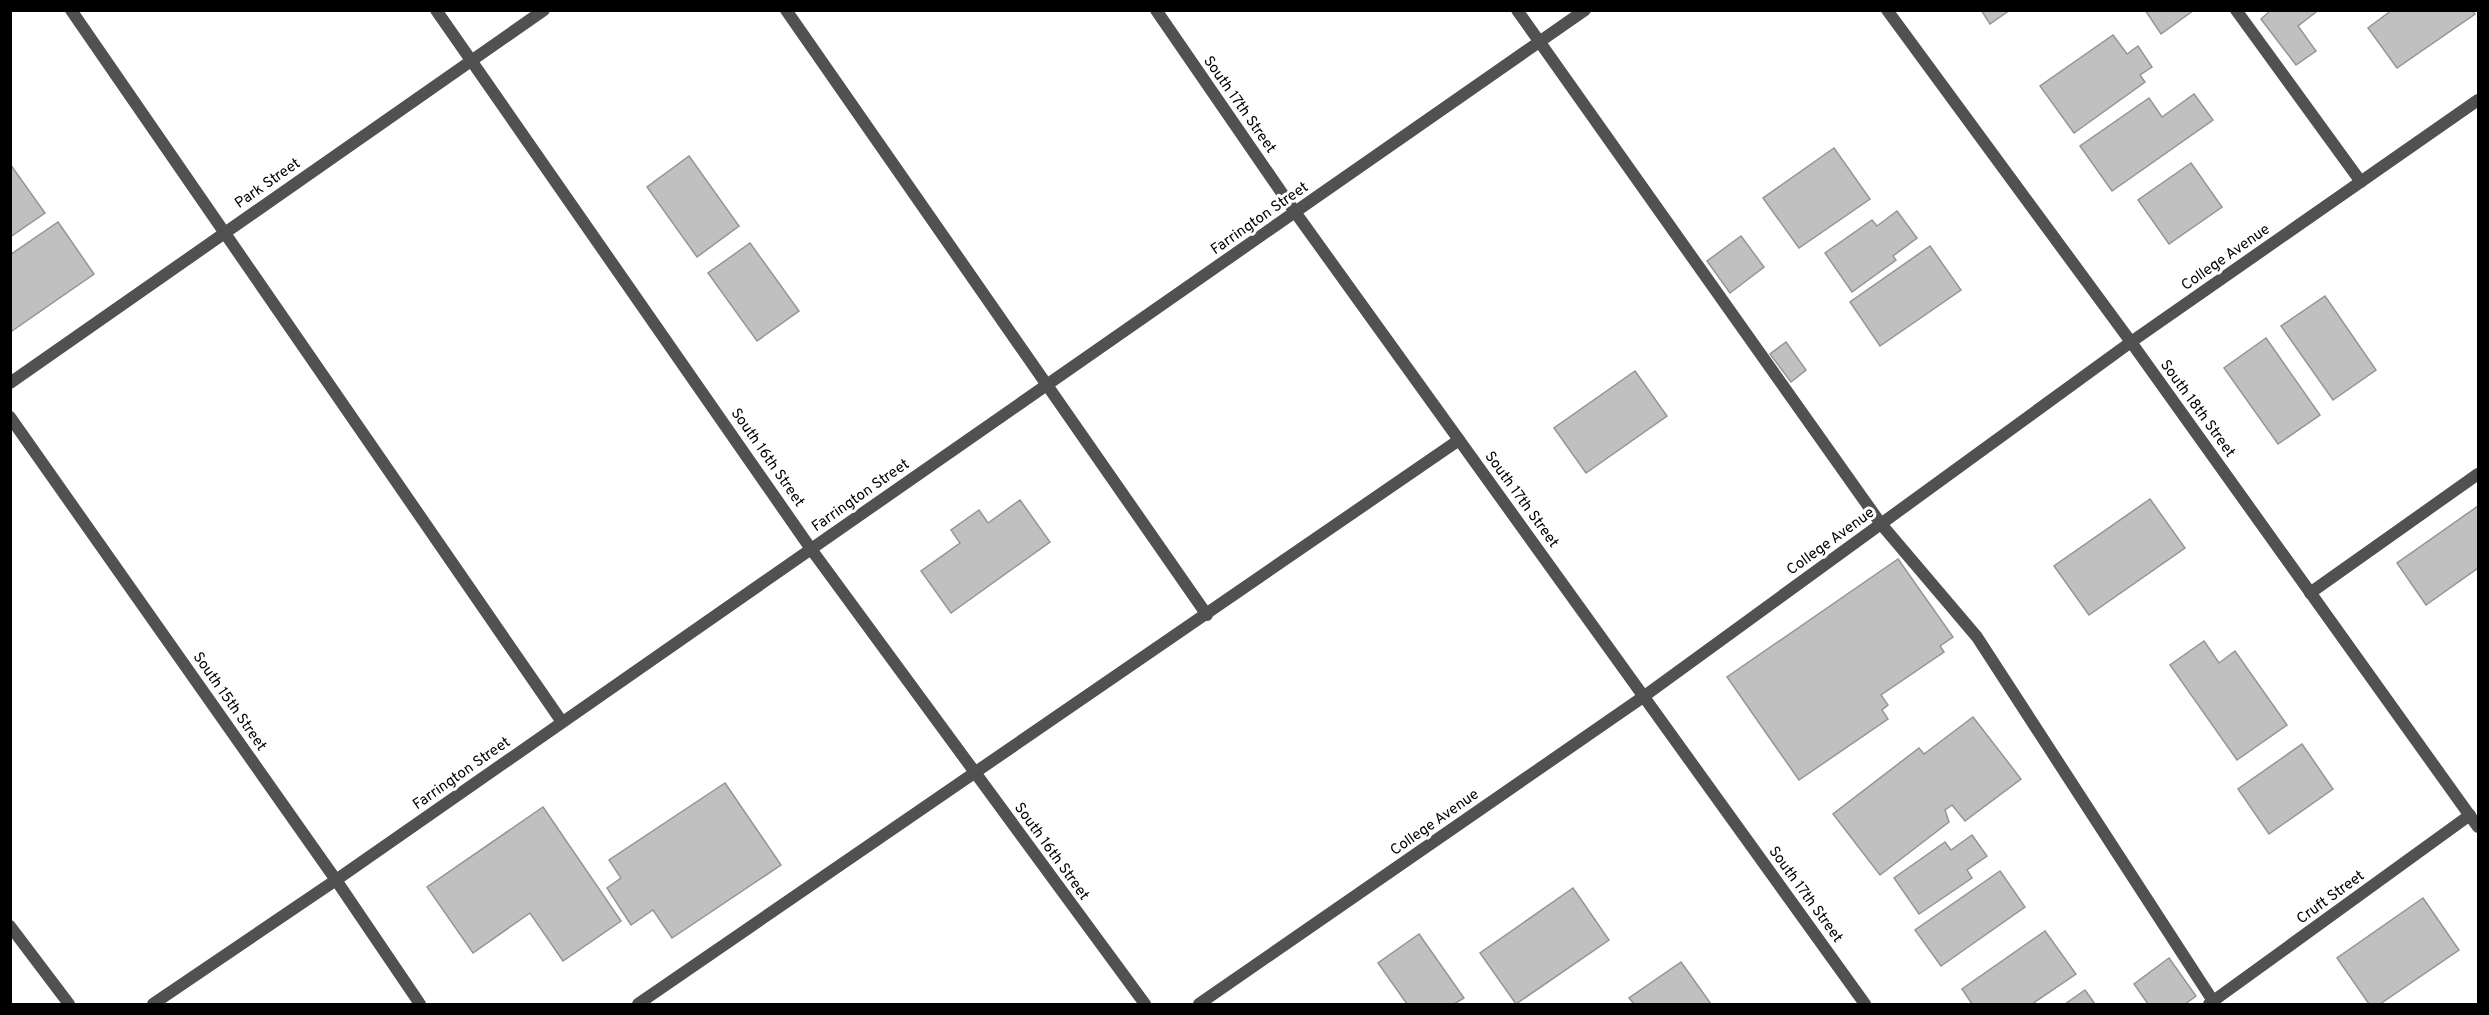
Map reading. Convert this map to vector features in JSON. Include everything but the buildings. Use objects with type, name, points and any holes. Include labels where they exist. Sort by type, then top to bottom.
[{"type":"street","points":[[72,10],[562,723]]},
{"type":"street","name":"South 16th Street","points":[[435,10],[811,549],[1145,1005]]},
{"type":"street","name":"Park Street","points":[[10,383],[544,10]]},
{"type":"street","points":[[786,10],[1208,615]]},
{"type":"street","name":"South 17th Street","points":[[1156,10],[1295,212],[1865,1005]]},
{"type":"street","points":[[1517,10],[1881,524],[1977,637],[2212,1004]]},
{"type":"street","name":"Farrington Street","points":[[153,1005],[1585,10]]},
{"type":"street","name":"South 18th Street","points":[[1887,10],[2131,342],[2478,827]]},
{"type":"street","points":[[2236,10],[2361,182]]},
{"type":"street","name":"College Avenue","points":[[1199,1005],[1643,697],[2131,342],[2478,100]]},
{"type":"street","name":"South 15th Street","points":[[10,417],[336,880],[420,1005]]},
{"type":"street","points":[[638,1005],[1208,615],[1459,440]]},
{"type":"street","points":[[2310,593],[2478,474]]},
{"type":"street","name":"Cruft Street","points":[[2212,1004],[2470,815]]},
{"type":"street","points":[[10,926],[69,1005]]}]
